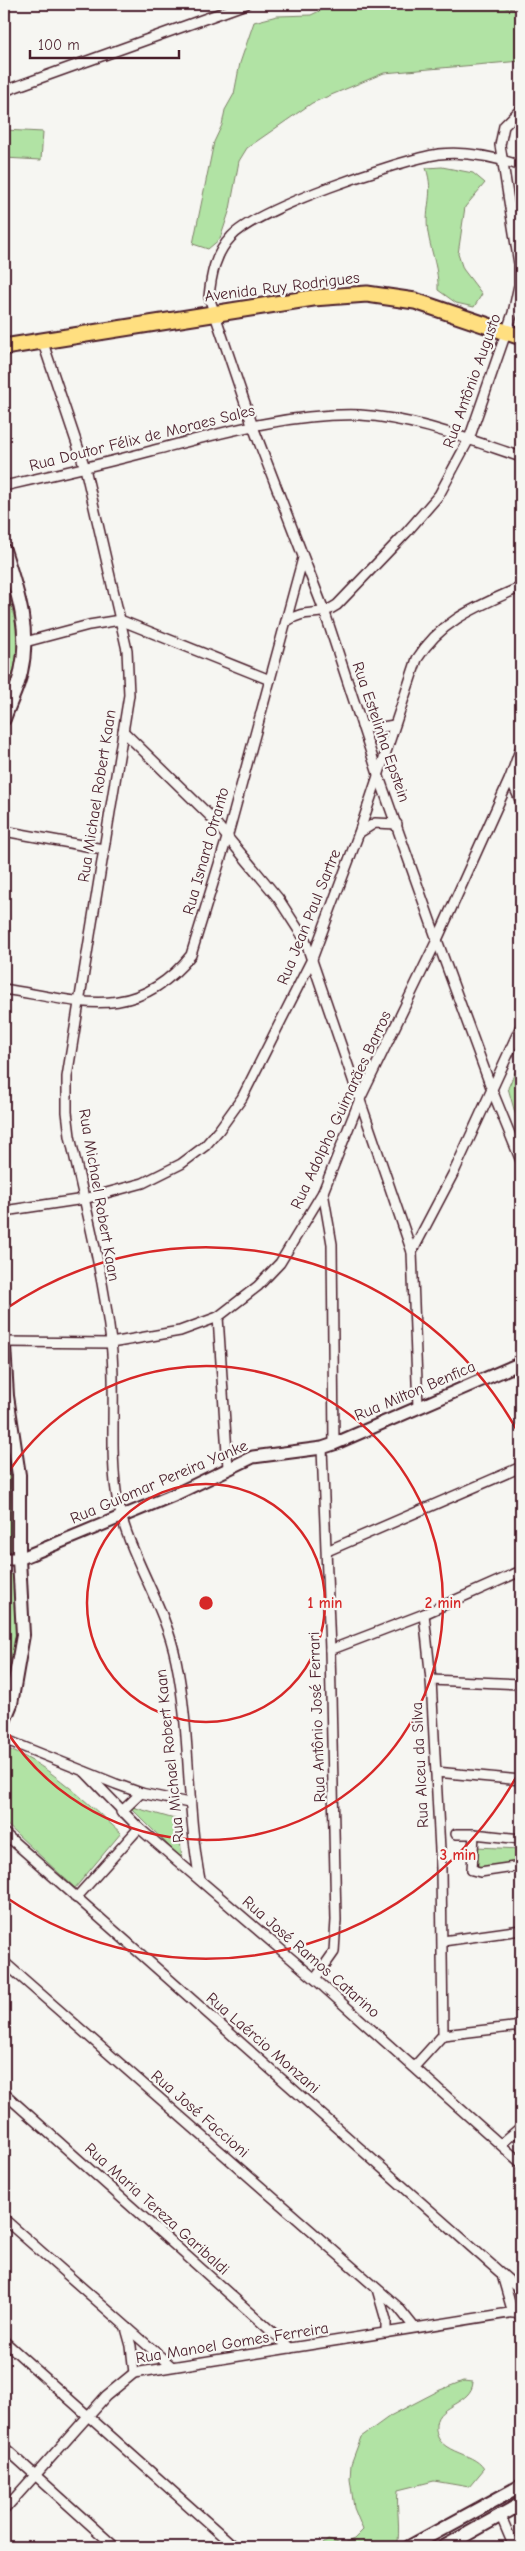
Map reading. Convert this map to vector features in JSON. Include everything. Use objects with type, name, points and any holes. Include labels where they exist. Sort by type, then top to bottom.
[{"type":"main road","name":"Avenida Ruy Rodrigues","points":[[4,347],[313,298],[367,294],[415,301],[521,337]]},
{"type":"main road","name":"Avenida Ruy Rodrigues","points":[[4,339],[42,340]]},
{"type":"main road","points":[[4,550],[19,594],[25,642],[21,672],[4,719]]},
{"type":"main road","points":[[4,1344],[6,1390],[19,1476],[19,1559],[23,1636],[10,1704],[4,1721]]},
{"type":"main road","points":[[409,2547],[521,2486]]},
{"type":"main road","points":[[444,2547],[500,2514],[521,2504]]},
{"type":"street","points":[[4,92],[246,4]]},
{"type":"street","name":"Rua Antônio Augusto","points":[[325,613],[362,579],[439,495],[469,439],[506,332],[519,285],[519,264],[500,145],[504,126],[521,109]]},
{"type":"street","name":"Rua Estelinha Epstein","points":[[521,166],[501,159],[463,153],[428,157],[353,180],[288,204],[246,226],[230,238],[218,256],[208,297],[212,314],[252,424],[325,613],[378,774],[437,940],[492,1090],[521,1160]]},
{"type":"street","name":"Rua Michael Robert Kaan","points":[[42,340],[85,468],[120,620],[129,673],[123,732],[67,1076],[67,1112],[70,1136],[111,1343],[116,1477],[122,1516],[130,1544],[168,1632],[176,1659],[186,1738],[189,1803],[200,1880]]},
{"type":"street","name":"Rua Doutor Félix de Moraes Sales","points":[[4,486],[85,468],[252,424],[319,416],[362,415],[406,422],[469,439],[521,457]]},
{"type":"street","name":"Rua Isnard Otranto","points":[[4,989],[80,1001],[111,1002],[136,998],[152,991],[179,970],[191,955],[227,838],[304,558]]},
{"type":"street","name":"Rua Jean Paul Sartre","points":[[4,1211],[84,1199],[143,1184],[181,1164],[205,1146],[242,1098],[312,959],[358,833],[414,665],[426,644],[443,627],[477,606],[521,587]]},
{"type":"street","points":[[288,621],[299,614],[325,613]]},
{"type":"street","points":[[25,642],[90,625],[120,620],[270,680]]},
{"type":"street","points":[[362,726],[377,728],[394,725]]},
{"type":"street","points":[[123,732],[209,815],[278,898],[302,935],[312,959],[412,1252],[418,1407]]},
{"type":"street","name":"Rua Adolpho Guimarães Barros","points":[[4,1344],[111,1343],[180,1331],[218,1317],[258,1286],[280,1263],[323,1192],[360,1099],[437,940],[510,778],[521,747]]},
{"type":"street","points":[[510,778],[521,802]]},
{"type":"street","points":[[358,833],[374,824],[397,824]]},
{"type":"street","points":[[4,831],[103,849]]},
{"type":"street","points":[[412,1252],[454,1172],[521,1026]]},
{"type":"street","points":[[323,1192],[332,1244],[334,1444]]},
{"type":"street","points":[[218,1317],[228,1468]]},
{"type":"street","points":[[520,1364],[521,1351]]},
{"type":"street","name":"Rua Milton Benfica","points":[[322,1448],[520,1364]]},
{"type":"street","name":"Rua Guiomar Pereira Yanke","points":[[4,1559],[19,1559],[41,1550],[176,1494],[253,1457],[322,1448]]},
{"type":"street","name":"Rua Antônio José Ferrari","points":[[314,1979],[334,1952],[336,1928],[330,1650],[322,1448]]},
{"type":"street","points":[[327,1551],[521,1467]]},
{"type":"street","points":[[19,1536],[25,1544],[34,1550],[41,1550]]},
{"type":"street","points":[[330,1650],[424,1614],[521,1571]]},
{"type":"street","name":"Rua Alceu da Silva","points":[[424,1614],[431,1680],[444,1941],[443,2035]]},
{"type":"street","points":[[431,1680],[521,1684]]},
{"type":"street","points":[[4,1739],[141,1793],[189,1803]]},
{"type":"street","name":"Rua José Ramos Catarino","points":[[85,1772],[121,1812],[314,1979],[521,2163]]},
{"type":"street","points":[[436,1772],[521,1780]]},
{"type":"street","points":[[121,1812],[141,1793]]},
{"type":"street","points":[[76,1898],[139,1828]]},
{"type":"street","name":"Rua Laércio Monzani","points":[[4,1833],[521,2291]]},
{"type":"street","points":[[456,1834],[521,1839]]},
{"type":"street","points":[[474,1834],[473,1872],[521,1866]]},
{"type":"street","points":[[444,1941],[521,1930]]},
{"type":"street","name":"Rua José Faccioni","points":[[4,1962],[398,2307],[414,2327]]},
{"type":"street","points":[[414,2068],[443,2035],[521,2026]]},
{"type":"street","name":"Rua Maria Tereza Garibaldi","points":[[4,2093],[290,2348]]},
{"type":"street","points":[[501,2144],[521,2127]]},
{"type":"street","points":[[4,2219],[171,2366]]},
{"type":"street","points":[[502,2275],[517,2312]]},
{"type":"street","points":[[377,2289],[386,2320],[386,2332]]},
{"type":"street","name":"Rua Manoel Gomes Ferreira","points":[[4,2510],[106,2396],[134,2373],[517,2312]]},
{"type":"street","points":[[126,2328],[131,2346],[134,2373]]},
{"type":"street","points":[[4,2341],[235,2547]]},
{"type":"street","points":[[4,2447],[115,2547]]},
{"type":"street","points":[[500,2514],[514,2547]]},
{"type":"green space","points":[[334,4],[501,4],[506,8],[521,10],[521,61],[384,73],[312,103],[247,148],[239,161],[230,209],[220,239],[208,249],[193,244],[214,142],[222,125],[225,110],[234,94],[240,63],[254,22],[277,16],[311,15]]},
{"type":"green space","points":[[4,130],[43,132],[41,160],[4,158]]},
{"type":"green space","points":[[442,167],[473,173],[485,183],[465,207],[458,254],[463,269],[482,294],[474,307],[456,303],[438,290],[436,268],[427,224],[430,185],[426,168]]},
{"type":"green space","points":[[4,580],[16,626],[17,653],[15,666],[4,699]]},
{"type":"green space","points":[[521,1059],[521,1134],[508,1088]]},
{"type":"green space","points":[[4,1411],[10,1464],[13,1553],[4,1558]]},
{"type":"green space","points":[[4,1571],[13,1575],[19,1608],[19,1626],[4,1714]]},
{"type":"green space","points":[[10,1750],[55,1776],[121,1833],[75,1888],[4,1822],[4,1753]]},
{"type":"green space","points":[[129,1806],[178,1820],[182,1859]]},
{"type":"green space","points":[[476,1847],[521,1849],[521,1861],[475,1871]]},
{"type":"green space","points":[[463,2381],[473,2382],[471,2389],[461,2400],[442,2412],[436,2424],[437,2434],[447,2447],[471,2458],[484,2469],[469,2487],[434,2481],[398,2490],[399,2533],[397,2547],[319,2547],[328,2540],[342,2544],[354,2539],[363,2530],[354,2508],[350,2479],[351,2464],[361,2437],[390,2416],[440,2390]]}]
